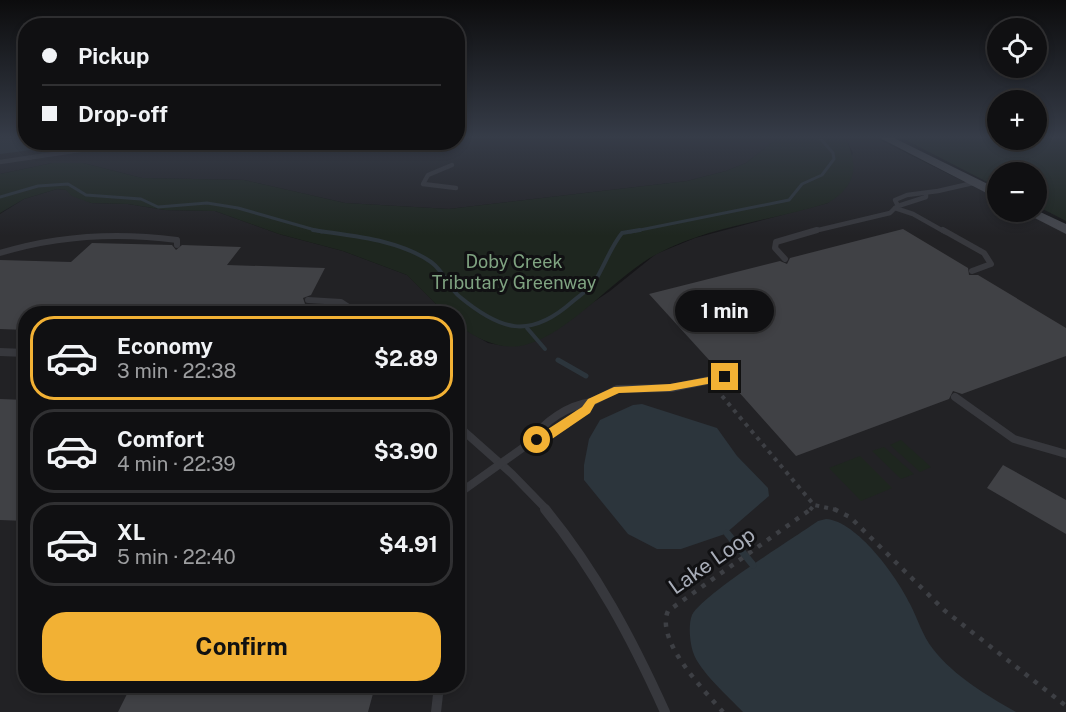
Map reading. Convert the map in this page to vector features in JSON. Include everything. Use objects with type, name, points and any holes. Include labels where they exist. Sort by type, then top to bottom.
[{"type":"street","points":[[949,170],[987,190]]},
{"type":"street","points":[[1047,220],[1066,230]]},
{"type":"lane","points":[[439,170],[428,175],[423,184],[456,188]]},
{"type":"lane","points":[[897,207],[895,200],[903,195],[915,192],[926,193],[974,183]]},
{"type":"lane","points":[[785,259],[775,249],[776,242],[784,238],[890,213],[897,207],[907,206],[917,198],[926,197],[926,193]]},
{"type":"lane","points":[[897,207],[984,254],[991,264],[972,271]]},
{"type":"lane","points":[[0,254],[36,242],[68,237],[152,237],[177,240],[177,245]]},
{"type":"lane","points":[[308,300],[341,302],[347,306]]},
{"type":"lane","points":[[0,352],[18,353]]},
{"type":"lane","points":[[465,489],[531,442],[545,438],[586,410],[592,402],[617,389],[670,388],[725,377]]},
{"type":"lane","points":[[956,397],[1014,439],[1066,453]]},
{"type":"lane","points":[[465,433],[520,481],[551,516],[585,563],[619,616],[666,712]]},
{"type":"lane","points":[[435,712],[438,693]]},
{"type":"path","points":[[722,396],[814,505],[830,507],[850,517],[944,610],[1066,706]]},
{"type":"path","name":"Lake Loop","points":[[723,712],[678,656],[663,631],[662,623],[668,611],[736,566],[808,513],[814,505]]},
{"type":"shaded area","points":[[0,170],[18,170],[0,174]]},
{"type":"shaded area","points":[[111,170],[728,170],[687,181],[449,209],[345,203],[244,180],[142,178]]},
{"type":"shaded area","points":[[844,170],[941,170],[987,193],[987,222],[1045,222],[1066,232],[1066,712],[0,712],[0,214],[24,199],[57,189],[66,190],[91,203],[128,204],[165,210],[215,211],[279,234],[343,251],[407,275],[438,306],[18,306],[18,693],[465,693],[465,329],[488,343],[505,346],[540,338],[610,291],[656,254],[695,238],[828,203]]},
{"type":"shaded area","points":[[642,404],[717,428],[737,456],[768,488],[769,496],[725,534],[681,549],[657,549],[628,534],[584,480],[584,465],[589,439],[600,420],[633,405]]},
{"type":"shaded area","points":[[826,519],[838,522],[850,529],[875,552],[896,580],[926,638],[941,659],[971,684],[1016,712],[743,712],[696,659],[690,634],[692,615],[713,594],[750,566],[818,521]]},
{"type":"green space","name":"Doby Creek Tributary Greenway","points":[[18,170],[111,170],[142,178],[244,180],[345,203],[449,209],[687,181],[726,171],[853,170],[853,174],[845,189],[828,203],[719,230],[657,254],[641,263],[559,329],[542,339],[516,346],[498,345],[465,330],[465,306],[438,306],[407,275],[343,251],[279,234],[215,211],[165,210],[128,204],[91,203],[72,196],[66,190],[57,189],[24,199],[0,213],[0,174]]},
{"type":"green space","points":[[964,170],[987,170],[987,182]]},
{"type":"green space","points":[[1047,170],[1066,170],[1066,221],[1047,211]]},
{"type":"green space","points":[[901,440],[931,467],[920,472],[890,445]]},
{"type":"green space","points":[[884,447],[914,474],[901,479],[872,451]]},
{"type":"green space","points":[[860,456],[892,488],[861,501],[829,468]]},
{"type":"building","points":[[903,229],[968,268],[969,275],[978,275],[1066,328],[1066,356],[962,394],[953,391],[949,399],[796,456],[729,381],[729,373],[720,372],[649,294],[780,261],[787,264],[790,258]]},
{"type":"building","points":[[92,243],[172,245],[176,250],[182,245],[241,247],[227,265],[325,268],[311,295],[303,298],[304,306],[18,306],[18,330],[0,329],[0,260],[71,262]]},
{"type":"building","points":[[0,399],[18,400],[18,521],[0,520]]},
{"type":"building","points":[[1003,465],[1066,500],[1066,534],[987,488]]},
{"type":"building","points":[[128,693],[373,693],[368,712],[118,712]]},
{"type":"waterway","points":[[640,230],[789,200],[802,184],[822,175],[826,170]]},
{"type":"waterway","points":[[0,197],[38,186],[68,184],[86,195],[141,199],[158,207],[207,203],[238,208],[317,231]]},
{"type":"waterway","points":[[313,230],[317,231]]},
{"type":"waterway","points":[[317,231],[389,243],[418,254],[440,270],[456,293],[488,317],[515,326],[528,326],[542,322],[556,314],[584,292],[599,275],[622,233],[640,230]]},
{"type":"waterway","points":[[630,232],[640,230]]},
{"type":"waterway","points":[[317,231],[322,232]]},
{"type":"waterway","points":[[527,328],[545,349]]},
{"type":"waterway","points":[[558,360],[586,376]]},
{"type":"waterway","points":[[727,533],[753,565]]},
{"type":"route","points":[[537,440],[545,438],[586,410],[592,402],[617,389],[670,388],[725,377]]}]
